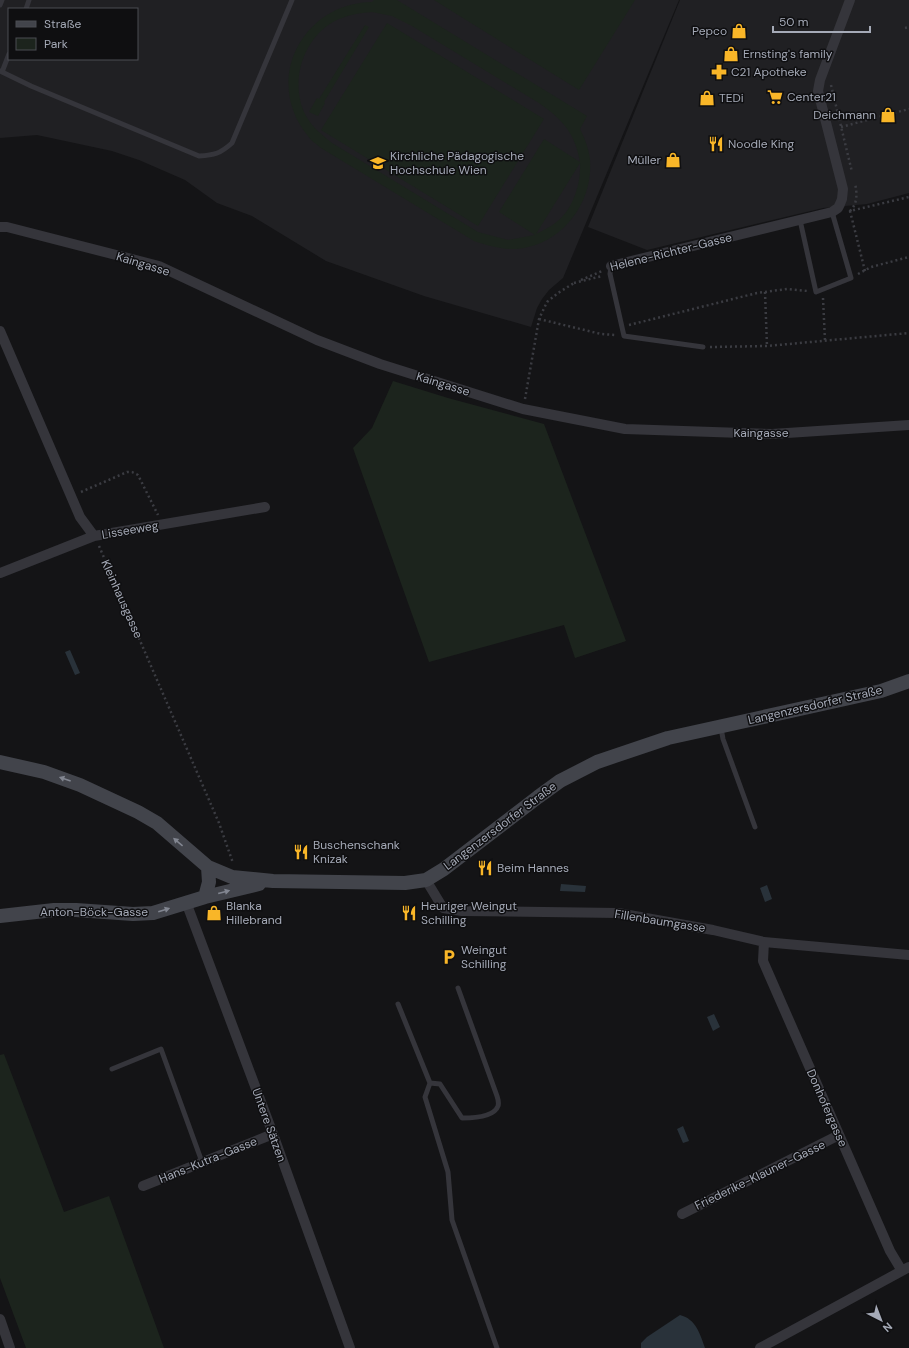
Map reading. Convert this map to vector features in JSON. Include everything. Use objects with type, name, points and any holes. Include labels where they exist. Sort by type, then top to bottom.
[{"type":"main road","name":"Langenzersdorfer Straße","points":[[0,762],[44,772],[80,785],[138,812],[157,823],[208,867],[232,877],[273,881],[405,883],[426,880],[444,869],[538,796],[560,781],[597,762],[668,738],[881,691],[909,681]]},
{"type":"main road","points":[[205,896],[209,882],[208,867]]},
{"type":"main road","name":"Langenzersdorfer Straße","points":[[186,902],[205,896],[273,881]]},
{"type":"main road","name":"Anton-Böck-Gasse","points":[[0,916],[54,910],[142,914],[163,910],[186,902]]},
{"type":"street","points":[[834,213],[842,199],[843,189],[818,91],[820,80],[850,0]]},
{"type":"street","name":"Helene-Richter-Gasse","points":[[611,270],[800,220],[834,213]]},
{"type":"street","name":"Kaingasse","points":[[0,227],[8,227],[159,266],[324,342],[380,364],[523,409],[625,429],[772,434],[909,425]]},
{"type":"street","points":[[0,331],[80,517],[94,536]]},
{"type":"street","name":"Lisseeweg","points":[[0,573],[94,536],[265,507]]},
{"type":"street","name":"Fillenbaumgasse","points":[[426,880],[443,908],[452,910],[618,913],[713,930],[764,942],[909,955]]},
{"type":"street","name":"Untere Sätzen","points":[[186,902],[273,1134],[350,1348]]},
{"type":"street","name":"Donhofergasse","points":[[764,942],[763,961],[890,1251],[905,1269]]},
{"type":"street","name":"Hans-Kutra-Gasse","points":[[143,1186],[273,1134]]},
{"type":"street","name":"Friederike-Klauner-Gasse","points":[[682,1214],[839,1136]]},
{"type":"street","points":[[760,1348],[905,1269]]},
{"type":"street","points":[[0,1319],[10,1348]]},
{"type":"lane","points":[[0,5],[2,0]]},
{"type":"lane","points":[[8,56],[1,72],[199,156],[213,156],[224,151],[232,143],[292,0]]},
{"type":"lane","points":[[800,220],[816,292],[851,278],[834,213]]},
{"type":"lane","points":[[611,270],[624,336],[703,347]]},
{"type":"lane","points":[[720,727],[755,827]]},
{"type":"lane","points":[[430,1083],[440,1084],[462,1118],[477,1118],[493,1111],[499,1104],[498,1096],[458,988]]},
{"type":"lane","points":[[398,1004],[430,1083],[424,1097],[448,1172],[452,1220],[497,1348]]},
{"type":"lane","points":[[112,1069],[161,1049],[202,1162]]},
{"type":"path","points":[[905,28],[909,26]]},
{"type":"path","points":[[831,80],[840,127],[852,174]]},
{"type":"path","points":[[840,127],[909,108]]},
{"type":"path","points":[[834,213],[842,216],[854,207],[857,193],[854,182]]},
{"type":"path","points":[[850,211],[909,197]]},
{"type":"path","points":[[850,211],[864,271]]},
{"type":"path","points":[[851,278],[871,267],[909,257]]},
{"type":"path","points":[[574,283],[611,270]]},
{"type":"path","name":"Helene-Richter-Gasse","points":[[523,409],[539,319],[547,302],[574,283],[611,270]]},
{"type":"path","points":[[622,327],[764,292],[787,289],[816,292]]},
{"type":"path","points":[[823,290],[825,341]]},
{"type":"path","points":[[764,292],[767,346]]},
{"type":"path","points":[[539,319],[601,334],[624,336]]},
{"type":"path","points":[[703,347],[767,346],[909,333]]},
{"type":"path","points":[[71,497],[127,472],[132,472],[138,475],[163,525]]},
{"type":"path","name":"Kleinhausgasse","points":[[94,536],[216,817],[233,862],[233,866]]},
{"type":"shaded area","name":"Kirchliche Pädagogische Hochschule Wien","points":[[0,0],[679,0],[563,278],[549,290],[542,299],[537,308],[531,327],[424,296],[326,261],[252,216],[217,203],[185,180],[139,160],[112,151],[37,135],[0,138]]},
{"type":"shaded area","name":"Center21","points":[[680,0],[909,0],[909,193],[867,204],[823,208],[647,250],[588,227]]},
{"type":"shaded area","points":[[70,650],[80,673],[75,675],[65,652]]},
{"type":"shaded area","points":[[561,884],[586,886],[585,892],[560,891]]},
{"type":"shaded area","points":[[767,885],[772,899],[765,902],[760,888]]},
{"type":"shaded area","points":[[714,1014],[720,1027],[713,1031],[707,1017]]},
{"type":"shaded area","points":[[683,1126],[689,1141],[683,1143],[677,1129]]},
{"type":"shaded area","points":[[680,1315],[690,1320],[694,1324],[699,1332],[705,1348],[641,1348],[641,1343],[647,1337]]},
{"type":"green space","points":[[374,0],[397,0],[587,116],[580,129],[589,152],[590,175],[582,202],[575,215],[566,226],[555,235],[528,247],[508,249],[494,247],[474,241],[321,148],[309,138],[295,114],[289,92],[290,69],[297,48],[309,30],[326,15],[348,6],[372,2]],"holes":[[[372,12],[392,16],[412,26],[539,103],[555,115],[567,128],[575,143],[580,162],[544,139],[499,212],[535,235],[508,240],[478,232],[332,143],[318,131],[306,116],[301,104],[299,90],[299,77],[306,51],[322,30],[333,22],[352,15]],[[580,163],[576,192],[567,211],[550,227],[536,234]]]},
{"type":"green space","points":[[434,0],[635,0],[579,90]]},
{"type":"green space","points":[[387,23],[544,119],[478,226],[321,130]]},
{"type":"green space","points":[[365,25],[369,27],[324,102],[325,103],[318,116],[309,112],[317,98],[319,99]]},
{"type":"green space","points":[[393,381],[448,398],[544,424],[626,641],[575,658],[564,625],[429,662],[353,448],[372,428]]},
{"type":"green space","points":[[4,1054],[64,1212],[109,1196],[164,1348],[26,1348],[0,1278],[0,1055]]},
{"type":"place","name":"Pepco","points":[[739,31]]},
{"type":"place","name":"Ernsting's family","points":[[731,54]]},
{"type":"place","name":"C21 Apotheke","points":[[719,72]]},
{"type":"place","name":"Center21","points":[[775,97]]},
{"type":"place","name":"TEDi","points":[[707,98]]},
{"type":"place","name":"Deichmann","points":[[888,115]]},
{"type":"place","name":"Noodle King","points":[[716,144]]},
{"type":"place","name":"Müller","points":[[673,160]]},
{"type":"place","name":"Kirchliche Pädagogische Hochschule Wien","points":[[378,163]]},
{"type":"place","name":"Buschenschank Knizak","points":[[301,852]]},
{"type":"place","name":"Beim Hannes","points":[[485,868]]},
{"type":"place","name":"Blanka Hillebrand","points":[[214,913]]},
{"type":"place","name":"Heuriger Weingut Schilling","points":[[409,913]]},
{"type":"place","name":"Weingut Schilling","points":[[449,957]]}]
